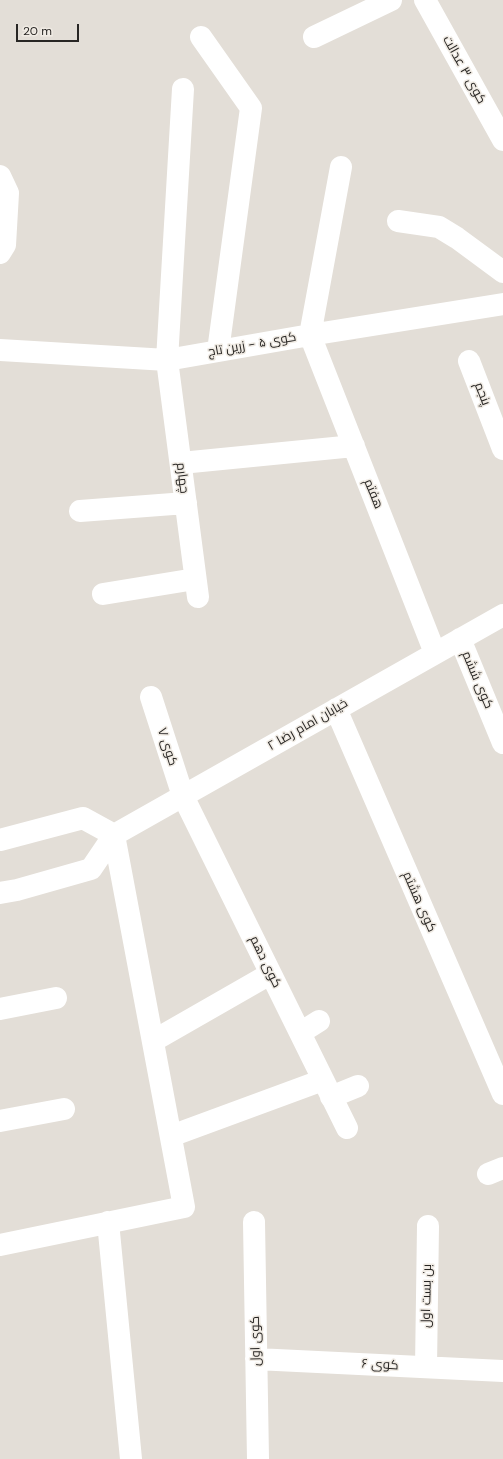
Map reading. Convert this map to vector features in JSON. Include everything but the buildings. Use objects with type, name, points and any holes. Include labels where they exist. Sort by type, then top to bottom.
[{"type":"street","points":[[314,37],[391,0]]},
{"type":"street","name":"کوی ۳ عدالت","points":[[425,0],[503,140]]},
{"type":"street","points":[[201,37],[251,108],[218,351]]},
{"type":"street","name":"چهارم","points":[[103,594],[197,588],[167,360],[182,90]]},
{"type":"street","points":[[310,335],[341,167]]},
{"type":"street","points":[[0,176],[8,193],[5,245],[0,254]]},
{"type":"street","points":[[398,221],[440,227],[503,272]]},
{"type":"street","name":"کوی ۵ - زرین تاج","points":[[0,350],[167,360],[503,304]]},
{"type":"street","name":"هفتم","points":[[310,335],[435,653]]},
{"type":"street","name":"پنجم","points":[[469,361],[503,449]]},
{"type":"street","points":[[181,463],[354,446]]},
{"type":"street","points":[[80,511],[186,503]]},
{"type":"street","name":"خیابان امام رضا ۲","points":[[0,893],[17,890],[91,869],[114,835],[503,615]]},
{"type":"street","name":"کوی ششم","points":[[460,639],[503,743]]},
{"type":"street","name":"کوی ۷","points":[[151,697],[182,796]]},
{"type":"street","name":"کوی هشتم","points":[[336,709],[503,1094]]},
{"type":"street","name":"کوی دهم","points":[[182,796],[346,1128]]},
{"type":"street","points":[[0,840],[83,818],[114,835],[184,1207],[0,1246]]},
{"type":"street","points":[[153,1041],[270,974]]},
{"type":"street","points":[[0,1009],[56,998]]},
{"type":"street","points":[[300,1033],[319,1021]]},
{"type":"street","points":[[171,1136],[327,1088],[358,1086]]},
{"type":"street","points":[[0,1122],[64,1109]]},
{"type":"street","points":[[108,1222],[131,1459]]},
{"type":"street","name":"کوی اول","points":[[254,1222],[258,1459]]},
{"type":"street","name":"بن بست اول","points":[[426,1367],[428,1226]]},
{"type":"street","name":"کوی ۶","points":[[256,1359],[503,1371]]}]
